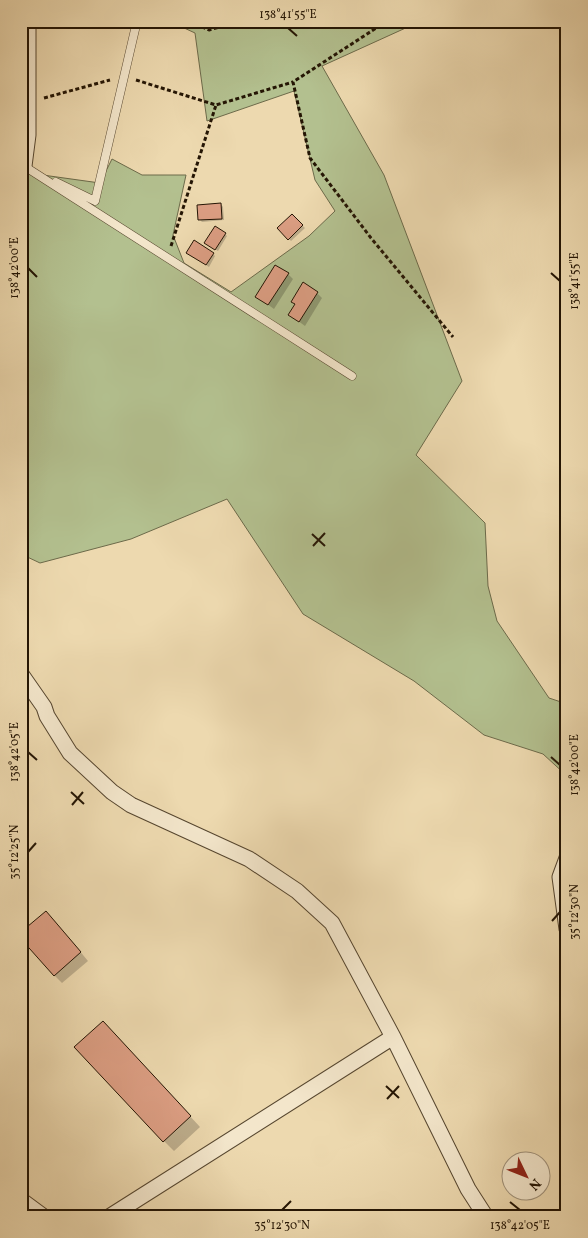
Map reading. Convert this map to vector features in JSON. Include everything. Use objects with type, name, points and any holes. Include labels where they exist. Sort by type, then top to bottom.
[{"type":"street","points":[[23,167],[28,108],[28,21]]},
{"type":"street","points":[[21,674],[44,706],[47,716],[70,753],[112,792],[132,805],[249,859],[298,891],[332,923],[393,1037],[468,1189],[486,1217]]},
{"type":"street","points":[[567,858],[560,877],[567,929]]},
{"type":"street","points":[[109,1217],[393,1037]]},
{"type":"street","points":[[21,1200],[44,1217]]},
{"type":"lane","points":[[23,167],[95,201],[137,21]]},
{"type":"lane","points":[[23,167],[352,376]]},
{"type":"path","points":[[190,21],[210,30],[240,21]]},
{"type":"path","points":[[28,108],[49,96],[124,77],[216,104],[293,82],[384,23],[393,21]]},
{"type":"path","points":[[293,82],[310,158],[371,238],[453,338]]},
{"type":"path","points":[[167,258],[216,104]]},
{"type":"green space","points":[[169,21],[421,21],[322,66],[384,175],[462,381],[416,455],[485,523],[488,586],[497,621],[549,698],[567,704],[567,776],[543,754],[484,735],[414,681],[303,614],[227,499],[131,539],[40,563],[21,554],[21,172],[100,183],[112,159],[142,175],[186,175],[173,235],[184,263],[231,292],[309,236],[335,211],[315,180],[294,91],[207,121],[195,33]]},
{"type":"building","points":[[221,203],[222,219],[198,220],[197,205]]},
{"type":"building","points":[[292,214],[303,225],[288,240],[277,228]]},
{"type":"building","points":[[215,226],[226,233],[215,250],[204,243]]},
{"type":"building","points":[[194,240],[214,253],[206,265],[186,253]]},
{"type":"building","points":[[275,265],[289,273],[268,305],[255,297]]},
{"type":"building","points":[[303,282],[318,292],[299,322],[288,315],[295,304],[291,302]]},
{"type":"building","points":[[46,911],[81,952],[54,976],[21,939],[21,932]]},
{"type":"building","points":[[103,1021],[191,1116],[163,1142],[74,1047]]}]
